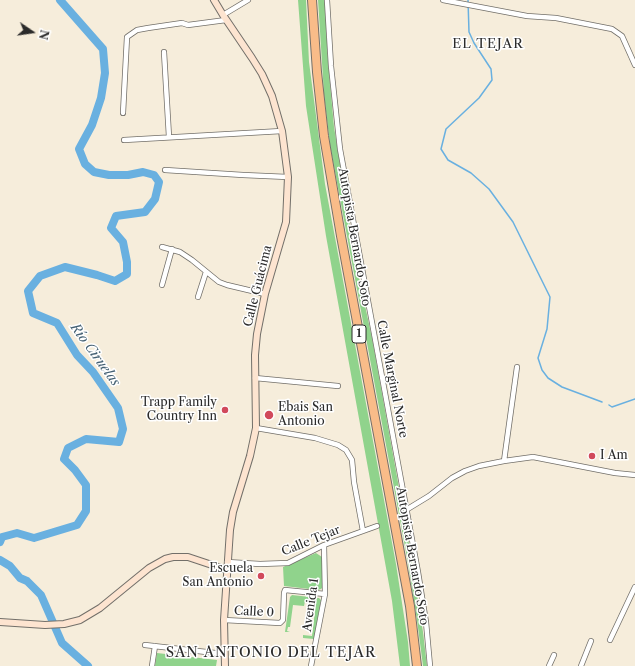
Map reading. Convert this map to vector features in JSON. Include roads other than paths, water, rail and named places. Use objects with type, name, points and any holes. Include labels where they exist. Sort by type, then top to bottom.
[{"type":"highway","name":"Autopista Bernardo Soto","points":[[312,0],[317,72],[324,136],[344,252],[410,606],[416,666]]},
{"type":"main road","name":"Calle Guácima","points":[[214,0],[268,85],[276,107],[282,131],[288,176],[286,222],[265,294],[257,334],[255,355],[256,428],[250,456],[233,512],[227,562],[224,620],[224,662]]},
{"type":"main road","points":[[0,622],[45,625],[64,624],[80,620],[100,608],[143,572],[165,559],[173,557],[188,557],[227,570]]},
{"type":"street","points":[[123,113],[127,37],[137,30],[182,23],[188,25],[206,23],[225,19],[248,0]]},
{"type":"street","name":"Calle Marginal Norte","points":[[327,0],[331,66],[340,149],[426,618],[430,666]]},
{"type":"street","points":[[442,0],[528,16],[556,18],[612,28],[622,36],[635,64]]},
{"type":"street","points":[[164,52],[169,138]]},
{"type":"street","points":[[124,140],[282,131]]},
{"type":"street","points":[[165,170],[288,176]]},
{"type":"street","points":[[162,247],[172,249],[192,260],[219,282],[265,294]]},
{"type":"street","points":[[162,285],[172,249]]},
{"type":"street","points":[[198,297],[206,272]]},
{"type":"street","points":[[504,461],[517,367]]},
{"type":"street","points":[[255,378],[338,386]]},
{"type":"street","points":[[256,428],[315,438],[338,445],[346,450],[352,460],[354,482],[363,531]]},
{"type":"street","points":[[406,510],[429,496],[452,478],[465,471],[479,466],[504,461],[532,458],[615,473],[635,475]]},
{"type":"street","name":"Calle Tejar","points":[[227,562],[284,564],[300,558],[324,545],[377,526]]},
{"type":"street","name":"Avenida 1","points":[[311,666],[325,594],[326,575],[324,545]]},
{"type":"street","points":[[610,640],[634,594],[635,588]]},
{"type":"street","name":"Calle 0","points":[[224,620],[280,623],[283,620],[284,593],[286,590],[325,594]]},
{"type":"street","points":[[581,666],[591,641]]},
{"type":"street","points":[[144,645],[224,662]]},
{"type":"street","points":[[152,666],[154,646]]},
{"type":"street","points":[[549,666],[554,655]]},
{"type":"waterway","name":"Río Ciruelas","points":[[0,542],[2,537],[17,533],[34,538],[77,525],[86,511],[86,485],[75,470],[64,459],[68,448],[86,439],[119,442],[123,429],[118,408],[93,372],[77,355],[57,323],[33,313],[28,291],[40,276],[65,267],[115,281],[127,274],[127,262],[123,242],[111,228],[116,216],[145,212],[155,199],[159,182],[154,175],[143,172],[128,175],[109,175],[94,172],[85,164],[79,149],[92,125],[101,98],[105,73],[103,49],[60,0]]},
{"type":"waterway","points":[[468,0],[469,32],[474,43],[491,69],[492,80],[479,98],[446,129],[441,149],[448,160],[471,173],[489,189],[513,222],[550,297],[547,329],[538,358],[542,370],[548,378],[562,387],[602,402]]},
{"type":"waterway","points":[[609,405],[612,407],[635,399]]},
{"type":"waterway","name":"Río Ciruelas","points":[[0,560],[10,566],[20,578],[27,581],[41,595],[62,643],[88,666]]},
{"type":"place","name":"Trapp Family Country Inn","points":[[225,410]]},
{"type":"place","name":"Ebais San Antonio","points":[[269,415]]},
{"type":"place","name":"I Am","points":[[592,456]]},
{"type":"place","name":"Escuela San Antonio","points":[[261,576]]},
{"type":"district","name":"EL TEJAR","points":[[488,44]]},
{"type":"district","name":"SAN ANTONIO DEL TEJAR","points":[[271,653]]}]
